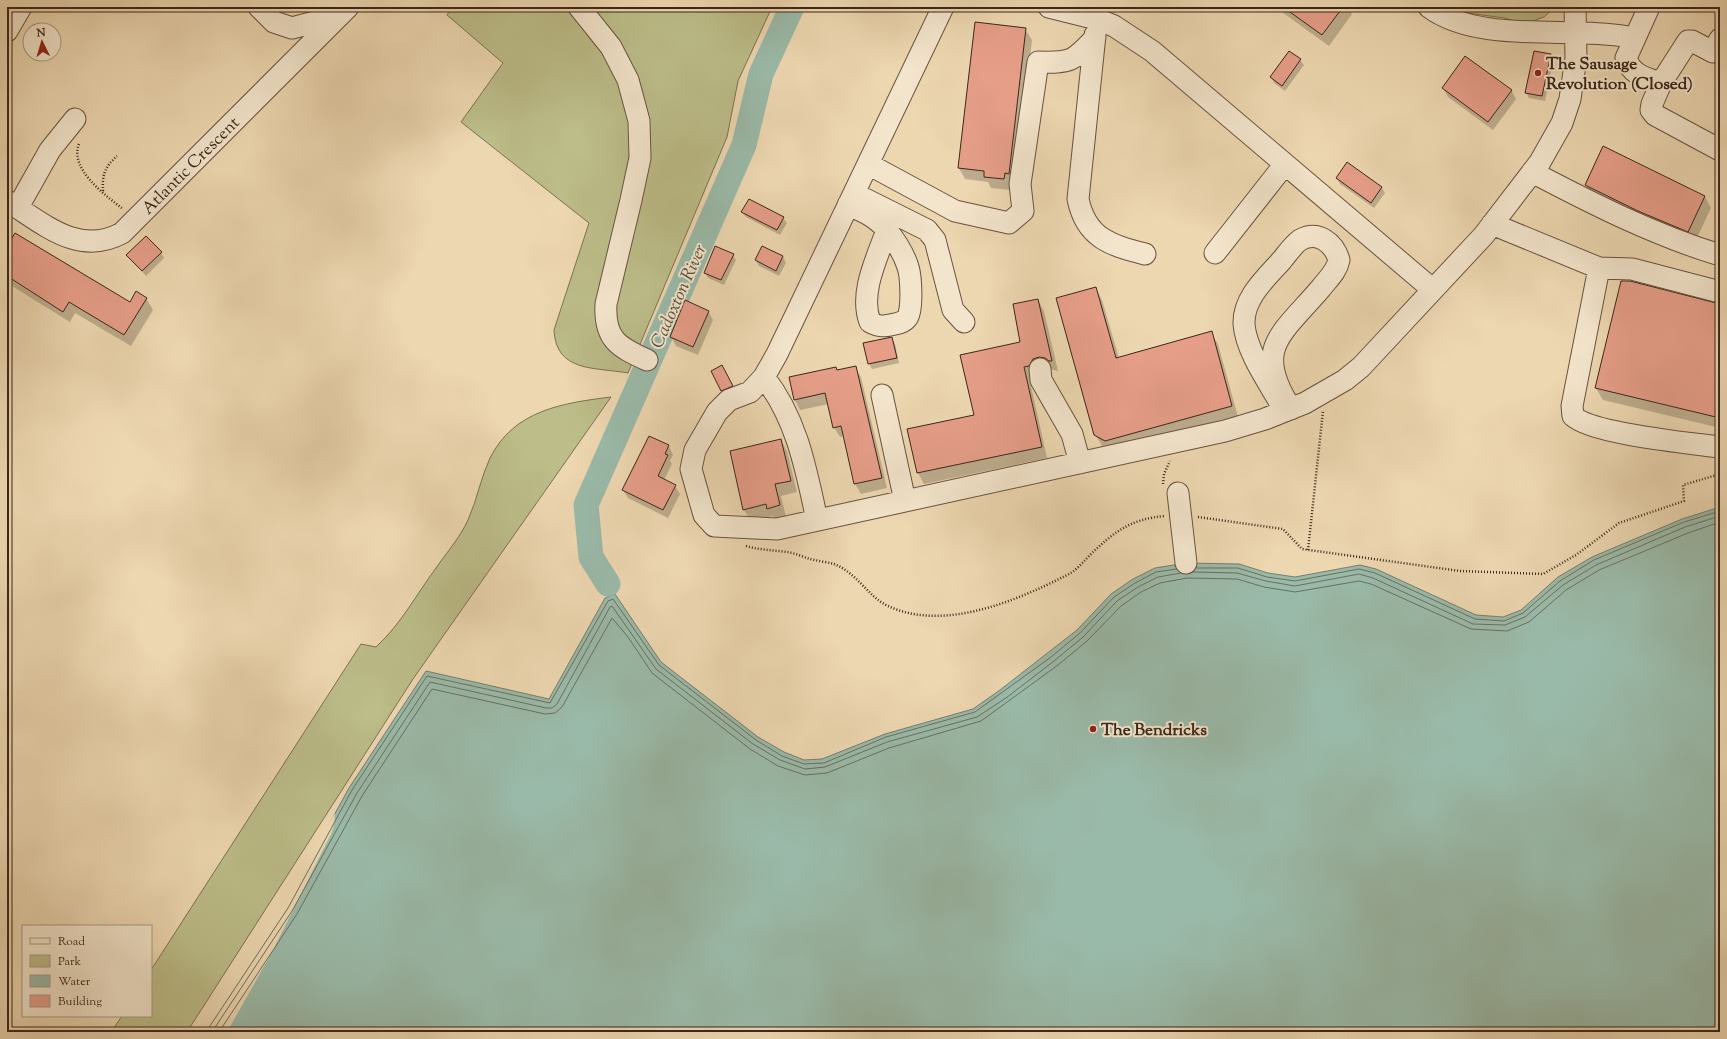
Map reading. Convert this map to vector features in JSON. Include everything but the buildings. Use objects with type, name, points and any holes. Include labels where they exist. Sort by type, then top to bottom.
[{"type":"street","points":[[7,31],[22,7]]},
{"type":"street","points":[[259,7],[274,22],[292,28],[343,12]]},
{"type":"street","points":[[578,7],[611,48],[628,80],[639,121],[640,158],[606,304],[605,319],[611,337],[624,350],[647,360]]},
{"type":"street","points":[[1050,7],[1096,29],[1114,26],[1152,51],[1432,289]]},
{"type":"street","points":[[1429,7],[1453,19],[1489,28],[1521,31],[1616,34],[1634,38]]},
{"type":"street","points":[[941,8],[777,354],[764,377],[750,392],[729,400],[717,412],[695,450],[691,469],[704,515],[714,526],[777,529],[1224,431],[1288,410],[1325,393],[1361,367],[1492,224],[1552,143],[1567,112],[1576,65],[1577,32],[1575,7]]},
{"type":"street","points":[[1649,7],[1626,58],[1630,70],[1638,75],[1661,83]]},
{"type":"street","name":"Atlantic Crescent","points":[[12,204],[64,236],[74,240],[90,242],[114,237],[127,228],[343,12]]},
{"type":"street","points":[[868,164],[955,211],[1009,223],[1023,211],[1020,184],[1038,62],[1063,62],[1079,56],[1096,29]]},
{"type":"street","points":[[1096,29],[1078,199],[1081,213],[1091,231],[1097,235],[1116,246],[1145,254]]},
{"type":"street","points":[[1718,48],[1688,41],[1661,83],[1651,110],[1655,116],[1720,150]]},
{"type":"street","points":[[12,204],[50,150],[75,119]]},
{"type":"street","points":[[1215,253],[1285,164]]},
{"type":"street","points":[[1532,172],[1625,219],[1695,248],[1720,255]]},
{"type":"street","points":[[851,199],[887,230]]},
{"type":"street","points":[[851,199],[928,230],[935,240],[953,310],[964,322]]},
{"type":"street","points":[[1492,224],[1599,268],[1632,269],[1720,292]]},
{"type":"street","points":[[1307,237],[1315,237],[1326,240],[1335,249],[1339,260],[1334,272],[1290,324],[1274,347],[1271,360],[1273,374],[1288,410],[1250,348],[1245,332],[1245,314],[1247,307],[1258,287],[1297,243],[1307,237]]},
{"type":"street","points":[[1599,268],[1572,406],[1573,416],[1579,421],[1590,425],[1639,435],[1720,447]]},
{"type":"street","points":[[1040,369],[1041,380],[1072,434],[1080,463]]},
{"type":"street","points":[[764,377],[781,401],[796,434],[803,457],[817,520]]},
{"type":"street","points":[[882,396],[905,501]]},
{"type":"street","points":[[1179,504],[1186,563]]},
{"type":"path","points":[[80,141],[76,158],[80,170],[122,209],[140,215]]},
{"type":"path","points":[[103,192],[102,179],[107,165],[117,156]]},
{"type":"path","points":[[1308,550],[1325,393]]},
{"type":"path","points":[[1172,443],[1172,456],[1164,474],[1163,487],[1170,497],[1179,504],[1283,529],[1302,549],[1460,571],[1543,574],[1576,555],[1619,523],[1684,501],[1683,484],[1720,474]]},
{"type":"path","points":[[741,544],[756,549],[788,552],[834,564],[857,577],[884,604],[892,607],[924,615],[962,614],[1002,604],[1071,573],[1096,549],[1127,524],[1149,517],[1179,504]]},
{"type":"green space","points":[[453,7],[772,7],[738,81],[727,137],[628,373],[591,368],[570,361],[562,354],[556,344],[554,330],[589,223],[461,122],[503,63],[447,15]]},
{"type":"green space","points":[[1450,7],[1555,7],[1544,17],[1524,24],[1505,18],[1459,12]]},
{"type":"green space","points":[[611,397],[413,679],[187,1032],[111,1032],[121,1017],[152,1017],[152,968],[361,644],[376,647],[385,638],[401,619],[457,539],[468,520],[490,458],[500,442],[512,429],[526,419],[558,406]]},
{"type":"water","points":[[1720,507],[1720,1032],[202,1032],[284,906],[349,788],[426,671],[549,699],[605,598],[615,594],[661,662],[758,737],[784,752],[804,760],[822,759],[885,734],[973,709],[1000,690],[1077,630],[1111,594],[1133,579],[1155,568],[1186,563],[1239,564],[1268,573],[1295,577],[1360,565],[1376,569],[1476,615],[1503,617],[1521,610],[1558,577],[1592,557],[1682,519]]},
{"type":"pier","points":[[335,813],[334,825],[331,834],[272,952],[227,1032],[200,1032],[283,905]]},
{"type":"waterway","name":"Cadoxton River","points":[[608,584],[591,557],[586,505],[744,145],[761,74],[792,7]]},
{"type":"place","name":"The Sausage Revolution (Closed)","points":[[1538,73]]},
{"type":"place","name":"The Bendricks","points":[[1093,729]]}]
